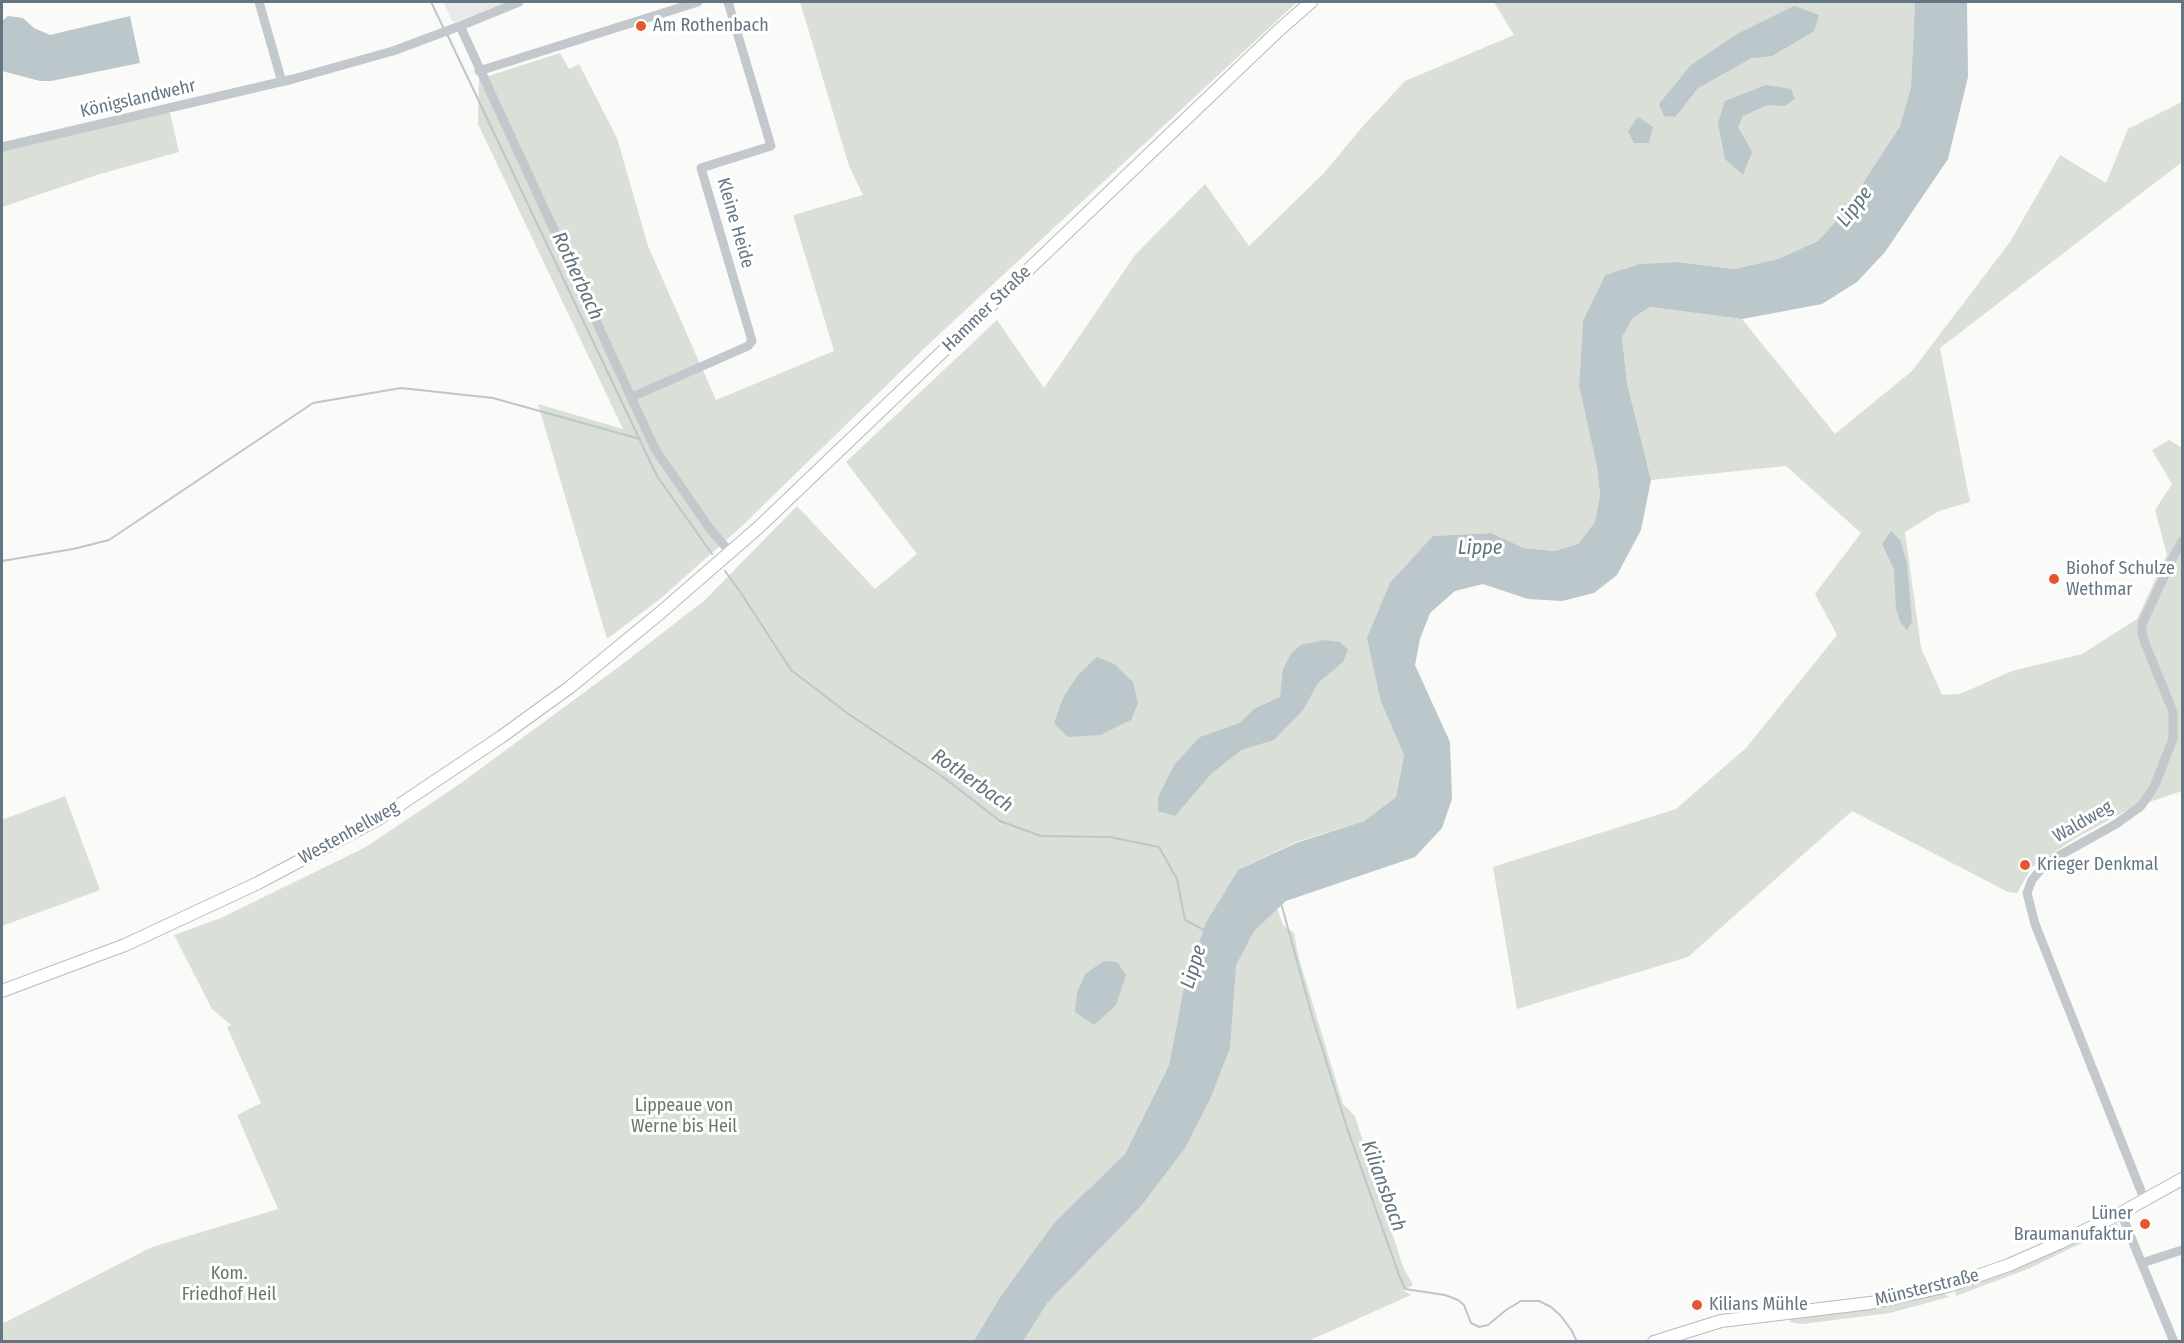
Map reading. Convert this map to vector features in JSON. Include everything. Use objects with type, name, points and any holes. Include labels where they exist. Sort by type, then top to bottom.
[{"type":"main road","name":"Hammer Straße","points":[[660,613],[730,552],[856,435],[1243,64],[1311,2]]},
{"type":"main road","name":"Westenhellweg","points":[[2,991],[115,949],[185,919],[258,884],[380,818],[510,731],[570,687],[660,613]]},
{"type":"main road","name":"Münsterstraße","points":[[1654,1341],[1721,1321],[1870,1303],[1948,1286],[2009,1265],[2121,1213],[2182,1179]]},
{"type":"street","points":[[259,2],[282,82]]},
{"type":"street","name":"Königslandwehr","points":[[2,147],[282,82],[393,51],[519,2]]},
{"type":"street","points":[[479,70],[698,2]]},
{"type":"street","name":"Kleine Heide","points":[[632,396],[748,345],[752,341],[701,168],[771,146],[728,2]]},
{"type":"street","points":[[460,26],[656,449],[710,529],[730,552]]},
{"type":"street","name":"Waldweg","points":[[2145,1201],[2036,924],[2027,893],[2032,880],[2046,863],[2116,824],[2141,806],[2154,787],[2173,739],[2173,712],[2145,643],[2142,624],[2182,541]]},
{"type":"street","points":[[2121,1213],[2174,1341]]},
{"type":"street","points":[[2142,1263],[2182,1250]]},
{"type":"shaded area","points":[[443,2],[508,2],[453,23]]},
{"type":"green space","points":[[800,2],[1297,2],[932,341],[741,527],[660,599],[607,639],[538,404],[623,429],[478,124],[479,79],[560,53],[569,69],[579,64],[617,138],[648,246],[716,400],[834,351],[793,215],[863,195],[849,166]]},
{"type":"green space","points":[[1494,2],[1915,2],[1911,87],[1900,126],[1845,211],[1818,241],[1778,259],[1734,269],[1677,262],[1639,264],[1605,275],[1583,321],[1579,386],[1597,467],[1600,495],[1595,522],[1578,544],[1554,551],[1524,548],[1491,533],[1433,536],[1381,702],[1404,755],[1396,797],[1364,821],[1296,842],[1238,870],[1206,922],[1184,987],[1169,1065],[1125,1154],[1086,1192],[1108,1220],[1214,958],[1277,908],[1283,925],[1294,933],[1298,955],[1343,1104],[1355,1116],[1403,1267],[1413,1285],[1403,1290],[1411,1295],[1306,1342],[2,1342],[2,1320],[4,1323],[152,1247],[278,1209],[237,1115],[261,1103],[227,1027],[231,1025],[212,1009],[174,935],[221,918],[366,847],[461,783],[620,666],[705,600],[797,506],[875,589],[917,554],[846,462],[997,320],[1044,388],[1135,255],[1205,184],[1249,246],[1324,173],[1405,81],[1514,35]]},
{"type":"green space","points":[[2182,102],[2182,162],[1940,348],[1970,502],[1939,511],[1905,532],[1921,648],[1942,695],[1960,694],[2012,671],[2082,654],[2137,619],[2167,555],[2155,510],[2172,484],[2152,450],[2169,440],[2182,448],[2182,791],[2131,808],[2076,838],[2032,867],[2017,893],[2008,892],[1852,811],[1688,957],[1517,1009],[1493,867],[1676,809],[1747,747],[1837,635],[1815,594],[1861,533],[1786,466],[1651,480],[1627,383],[1622,337],[1633,318],[1650,307],[1742,319],[1835,434],[1912,371],[2010,242],[2060,155],[2106,183],[2128,129]]},
{"type":"green space","points":[[166,105],[179,152],[100,174],[2,207],[2,144]]},
{"type":"green space","points":[[65,796],[100,890],[2,926],[2,820]]},
{"type":"green space","points":[[2111,1223],[2119,1225],[2030,1268],[1956,1296],[1955,1292],[1958,1288]]},
{"type":"green space","points":[[1943,1293],[1949,1297],[1890,1313],[1802,1324],[1790,1322],[1792,1317],[1853,1311]]},
{"type":"water","name":"Lippe","points":[[1915,2],[1967,2],[1968,77],[1948,159],[1885,252],[1857,282],[1822,304],[1742,319],[1650,307],[1633,318],[1622,337],[1627,383],[1651,480],[1641,530],[1617,575],[1594,593],[1562,601],[1528,599],[1483,584],[1455,591],[1430,613],[1420,639],[1415,665],[1450,742],[1452,799],[1442,828],[1415,857],[1286,901],[1254,931],[1236,965],[1230,1048],[1210,1099],[1185,1148],[1141,1206],[1047,1303],[1023,1341],[974,1341],[1001,1296],[1055,1222],[1125,1154],[1169,1065],[1184,987],[1206,922],[1238,870],[1296,843],[1364,821],[1396,797],[1404,755],[1381,702],[1367,638],[1390,583],[1433,536],[1491,533],[1524,548],[1554,551],[1578,544],[1595,522],[1600,495],[1597,467],[1579,386],[1583,321],[1605,275],[1639,264],[1677,262],[1734,269],[1778,259],[1818,241],[1845,211],[1900,126],[1911,87]]},
{"type":"water","points":[[1794,6],[1819,15],[1814,31],[1772,56],[1752,58],[1698,88],[1675,117],[1664,116],[1659,104],[1691,65],[1737,34]]},
{"type":"water","points":[[8,16],[23,18],[34,28],[50,35],[130,16],[140,63],[51,81],[40,81],[2,71],[2,21]]},
{"type":"water","points":[[1766,85],[1791,89],[1795,99],[1785,106],[1767,105],[1743,116],[1738,127],[1752,152],[1743,175],[1725,159],[1718,123],[1725,101]]},
{"type":"water","points":[[1638,117],[1653,127],[1649,143],[1634,143],[1628,131]]},
{"type":"water","points":[[1891,531],[1900,540],[1907,563],[1912,622],[1907,630],[1900,622],[1896,609],[1894,569],[1882,544]]},
{"type":"water","points":[[1324,640],[1340,642],[1348,650],[1343,662],[1318,683],[1303,710],[1274,740],[1241,750],[1211,774],[1175,816],[1158,811],[1158,797],[1174,765],[1200,737],[1240,723],[1254,709],[1280,697],[1283,669],[1291,654],[1301,645]]},
{"type":"water","points":[[1097,657],[1114,664],[1133,682],[1138,703],[1131,720],[1100,735],[1068,737],[1054,723],[1063,698],[1077,676]]},
{"type":"water","points":[[1104,961],[1117,962],[1126,975],[1116,1005],[1094,1025],[1075,1012],[1077,993],[1085,974]]},
{"type":"waterway","name":"Rotherbach","points":[[431,2],[444,29]]},
{"type":"waterway","name":"Rotherbach","points":[[447,34],[657,476],[712,554]]},
{"type":"waterway","points":[[2,561],[73,549],[109,540],[313,403],[401,388],[493,398],[640,439]]},
{"type":"waterway","name":"Rotherbach","points":[[725,571],[791,670],[850,715],[943,777],[1000,821],[1041,836],[1110,837],[1159,847],[1177,879],[1185,920],[1204,930]]},
{"type":"waterway","name":"Kiliansbach","points":[[1281,903],[1313,1019],[1347,1128],[1405,1289],[1445,1295],[1458,1300],[1464,1305],[1471,1323],[1479,1327],[1488,1325],[1521,1301],[1539,1301],[1551,1307],[1561,1316],[1577,1342]]},
{"type":"place","name":"Am Rothenbach","points":[[641,26]]},
{"type":"place","name":"Biohof Schulze Wethmar","points":[[2054,579]]},
{"type":"place","name":"Krieger Denkmal","points":[[2025,865]]},
{"type":"place","name":"Lüner Braumanufaktur","points":[[2145,1224]]},
{"type":"place","name":"Kilians Mühle","points":[[1697,1305]]},
{"type":"park label","name":"Lippeaue von Werne bis Heil","points":[[684,1116]]},
{"type":"park label","name":"Kom. Friedhof Heil","points":[[229,1284]]}]
